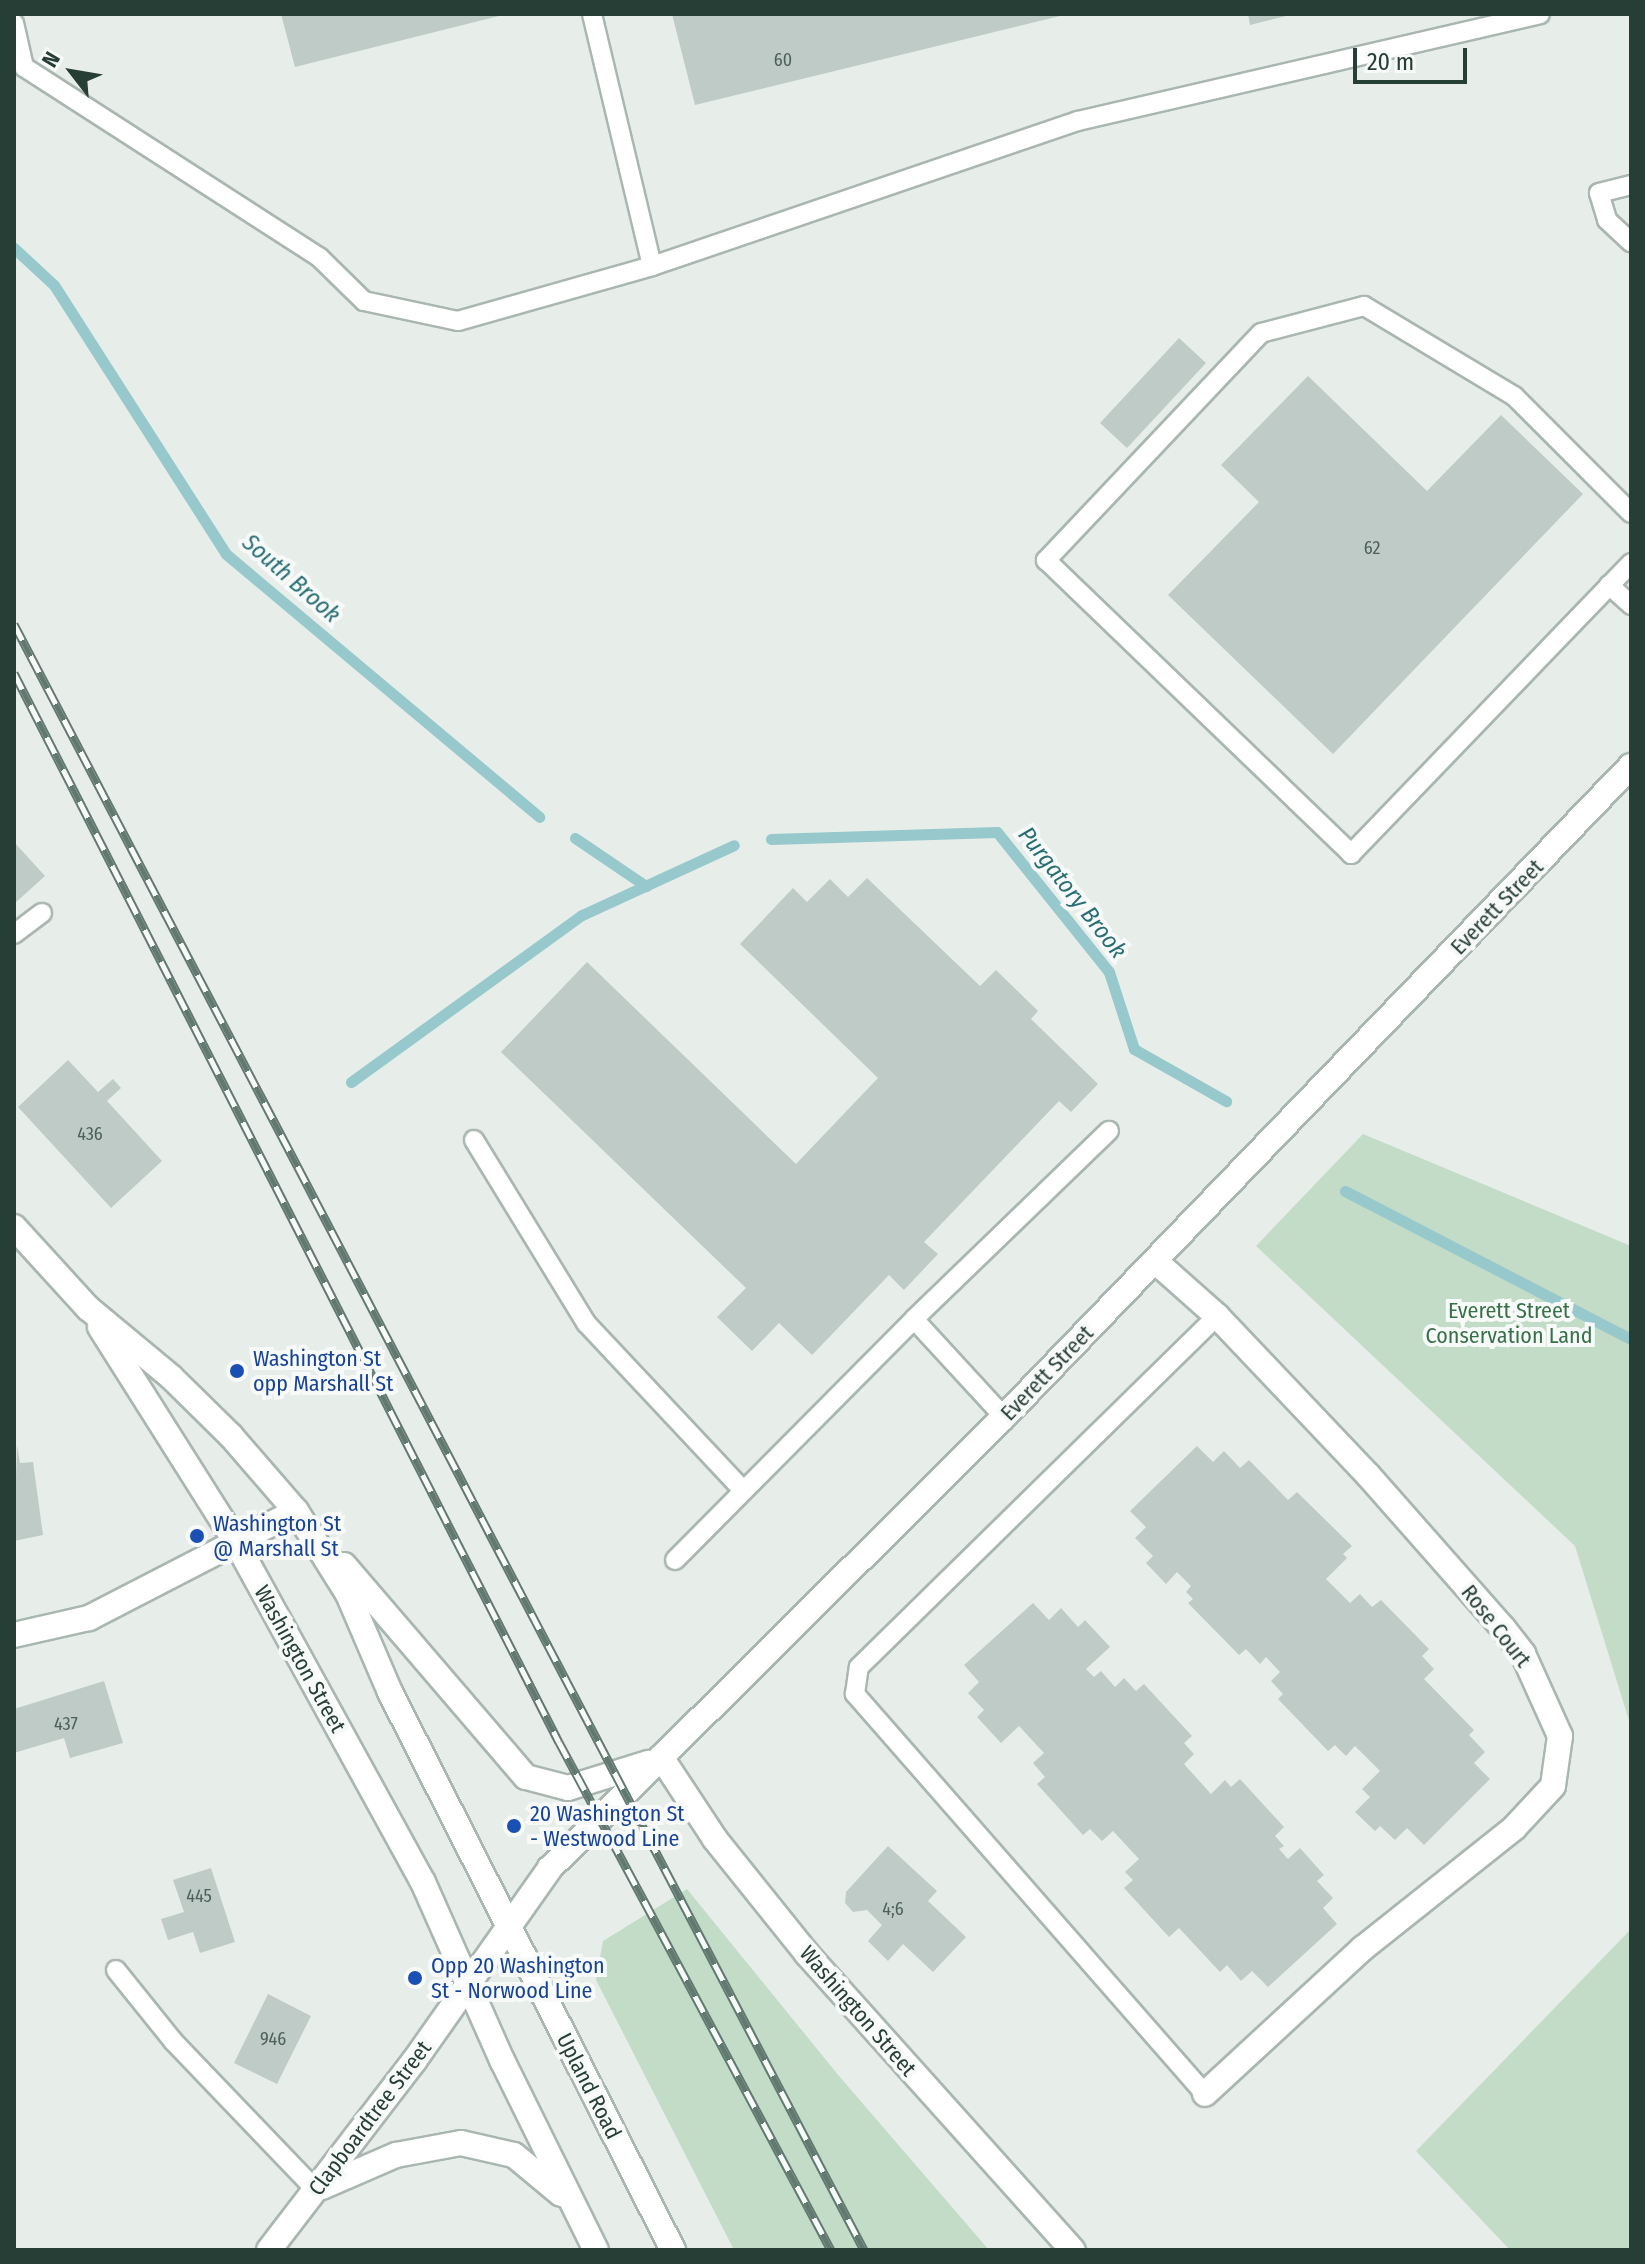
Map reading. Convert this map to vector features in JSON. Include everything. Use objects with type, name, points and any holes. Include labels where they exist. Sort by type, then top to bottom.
[{"type":"main road","name":"Everett Street","points":[[466,1982],[507,1922],[550,1868],[1004,1417],[1631,766]]},
{"type":"main road","name":"Washington Street","points":[[14,1227],[88,1308],[171,1377],[296,1511],[348,1594],[390,1692],[507,1922]]},
{"type":"main road","name":"Rose Court","points":[[1155,1261],[1217,1316],[1368,1475],[1503,1628],[1523,1654],[1560,1736],[1553,1786],[1514,1828],[1363,1948],[1205,2094]]},
{"type":"main road","name":"Washington Street","points":[[88,1308],[237,1544],[423,1882],[466,1982]]},
{"type":"main road","points":[[14,1635],[89,1618],[296,1511],[526,1777],[568,1788],[594,1784],[661,1757]]},
{"type":"main road","name":"Washington Street","points":[[661,1757],[715,1839],[807,1954],[1073,2250]]},
{"type":"main road","name":"Upland Road","points":[[507,1922],[673,2250]]},
{"type":"main road","points":[[466,1982],[596,2250]]},
{"type":"main road","name":"Clapboardtree Street","points":[[269,2250],[414,2061],[466,1982]]},
{"type":"main road","points":[[316,2190],[396,2155],[461,2143],[514,2155],[543,2174],[575,2209]]},
{"type":"lane","points":[[592,14],[652,266]]},
{"type":"lane","points":[[14,23],[24,67],[319,257],[364,301],[458,321],[652,266],[1078,121],[1540,14]]},
{"type":"lane","points":[[1631,185],[1599,193],[1607,220],[1631,242]]},
{"type":"lane","points":[[1631,513],[1514,396],[1364,306],[1261,333],[1046,560],[1351,854],[1631,563]]},
{"type":"lane","points":[[1609,585],[1631,605]]},
{"type":"lane","points":[[14,934],[42,913]]},
{"type":"lane","points":[[675,1560],[914,1319],[1109,1131]]},
{"type":"lane","points":[[474,1140],[586,1323],[743,1490]]},
{"type":"lane","points":[[1205,2094],[855,1694],[859,1667],[1217,1316]]},
{"type":"lane","points":[[914,1319],[1004,1417]]},
{"type":"lane","points":[[116,1970],[173,2041],[316,2190]]},
{"type":"green space","name":"Everett Street Conservation Land","points":[[1363,1134],[1631,1246],[1631,1727],[1575,1546],[1256,1246]]},
{"type":"green space","points":[[687,1889],[839,2076],[989,2250],[734,2250],[596,1980],[603,1941]]},
{"type":"green space","points":[[1631,1929],[1631,2250],[1510,2250],[1416,2151]]},
{"type":"building","points":[[281,14],[503,14],[503,15],[295,67]]},
{"type":"building","points":[[672,14],[1064,14],[1064,15],[695,105]]},
{"type":"building","points":[[1248,14],[1290,14],[1290,15],[1250,25]]},
{"type":"building","points":[[1179,338],[1206,363],[1127,448],[1100,423]]},
{"type":"building","points":[[1308,376],[1427,491],[1501,415],[1583,494],[1333,754],[1168,595],[1259,502],[1221,465]]},
{"type":"building","points":[[14,842],[45,876],[14,904]]},
{"type":"building","points":[[867,878],[980,986],[996,970],[1038,1011],[1031,1019],[1098,1084],[1071,1112],[1059,1101],[924,1242],[938,1254],[904,1290],[889,1275],[812,1355],[779,1323],[752,1351],[717,1317],[746,1288],[501,1052],[587,962],[796,1164],[878,1078],[740,944],[793,888],[807,902],[830,879],[848,897]]},
{"type":"building","points":[[68,1060],[98,1092],[113,1079],[121,1088],[107,1101],[162,1161],[111,1208],[18,1107]]},
{"type":"building","points":[[17,1445],[20,1463],[33,1462],[43,1535],[14,1541]]},
{"type":"building","points":[[1197,1446],[1213,1462],[1224,1451],[1240,1468],[1249,1460],[1288,1500],[1297,1492],[1352,1546],[1343,1554],[1347,1558],[1326,1579],[1350,1603],[1360,1594],[1372,1607],[1381,1600],[1429,1649],[1422,1656],[1434,1669],[1424,1679],[1474,1730],[1469,1735],[1485,1752],[1474,1763],[1490,1779],[1424,1845],[1407,1828],[1395,1840],[1380,1826],[1375,1831],[1355,1812],[1370,1797],[1362,1789],[1380,1771],[1355,1746],[1346,1756],[1335,1745],[1328,1751],[1278,1699],[1283,1694],[1271,1681],[1280,1672],[1266,1657],[1260,1664],[1246,1649],[1239,1655],[1188,1603],[1193,1599],[1186,1592],[1191,1586],[1177,1572],[1166,1584],[1146,1563],[1153,1556],[1135,1538],[1146,1527],[1130,1511]]},
{"type":"building","points":[[1033,1603],[1049,1620],[1061,1608],[1078,1627],[1085,1620],[1110,1647],[1086,1669],[1094,1677],[1101,1671],[1115,1687],[1124,1678],[1136,1691],[1144,1684],[1192,1736],[1184,1743],[1194,1754],[1184,1764],[1211,1794],[1225,1780],[1231,1787],[1240,1779],[1284,1827],[1275,1836],[1284,1846],[1279,1849],[1288,1859],[1300,1848],[1324,1875],[1317,1881],[1333,1898],[1323,1908],[1337,1924],[1268,1987],[1252,1971],[1241,1981],[1227,1965],[1220,1972],[1179,1928],[1169,1937],[1124,1888],[1133,1880],[1125,1872],[1139,1859],[1113,1831],[1102,1841],[1090,1829],[1083,1835],[1037,1784],[1045,1777],[1033,1763],[1044,1753],[1019,1726],[1001,1743],[977,1717],[984,1710],[968,1693],[979,1682],[964,1665]]},
{"type":"building","points":[[104,1681],[123,1743],[70,1758],[64,1738],[14,1753],[14,1709]]},
{"type":"building","points":[[888,1846],[937,1891],[928,1901],[966,1937],[933,1972],[903,1944],[888,1961],[868,1941],[882,1925],[867,1910],[853,1912],[845,1903],[846,1892]]},
{"type":"building","points":[[211,1868],[235,1942],[200,1953],[193,1932],[168,1940],[161,1919],[184,1912],[173,1880]]},
{"type":"building","points":[[268,1994],[311,2016],[277,2084],[234,2063]]},
{"type":"waterway","name":"South Brook","points":[[14,248],[54,285],[226,554],[539,817]]},
{"type":"waterway","name":"Purgatory Brook","points":[[771,839],[997,832],[1109,972],[1134,1049],[1226,1101]]},
{"type":"waterway","name":"South Brook","points":[[575,838],[646,886]]},
{"type":"waterway","name":"Purgatory Brook","points":[[351,1082],[582,915],[734,845]]},
{"type":"waterway","name":"Purgatory Brook","points":[[1345,1191],[1631,1339]]},
{"type":"railway","points":[[14,624],[864,2250]]},
{"type":"railway","points":[[14,673],[559,1742],[831,2250]]},
{"type":"place","name":"Washington St opp Marshall St","points":[[237,1371]]},
{"type":"place","name":"Washington St @ Marshall St","points":[[197,1536]]},
{"type":"place","name":"20 Washington St - Westwood Line","points":[[514,1826]]},
{"type":"place","name":"Opp 20 Washington St - Norwood Line","points":[[415,1978]]}]
